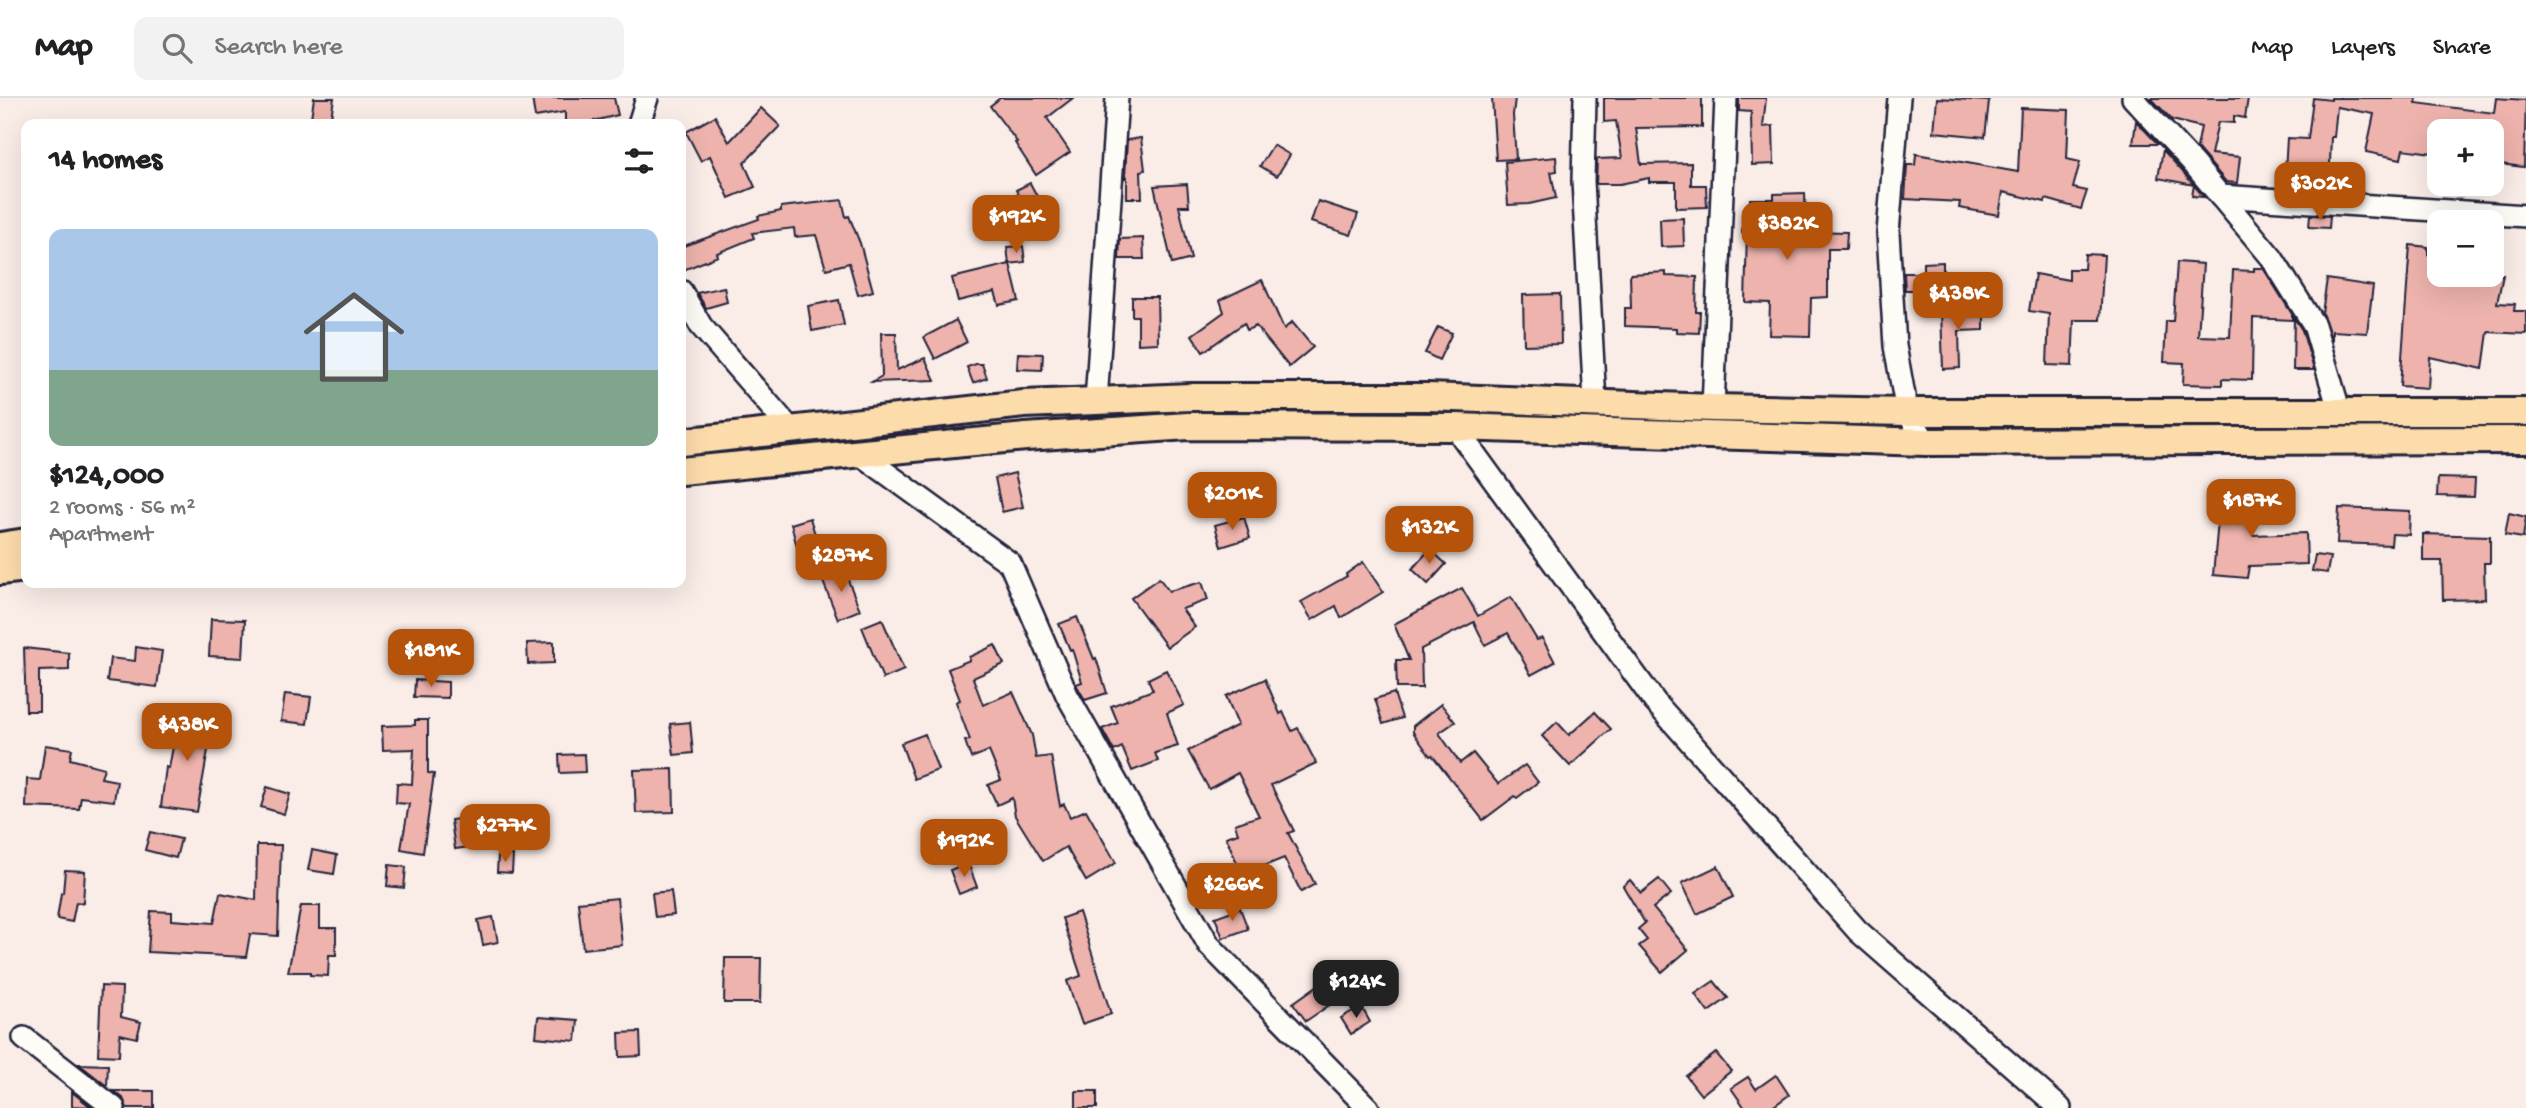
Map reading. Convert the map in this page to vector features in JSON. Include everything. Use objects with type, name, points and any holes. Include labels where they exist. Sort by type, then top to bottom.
[{"type":"main road","points":[[686,442],[1011,405],[1191,397],[1428,397],[1907,412],[2526,412]]},
{"type":"main road","points":[[686,471],[1026,437],[1188,426],[1455,427],[1926,442],[2526,440]]},
{"type":"main road","points":[[0,546],[21,543]]},
{"type":"main road","points":[[0,571],[21,569]]},
{"type":"street","points":[[641,119],[647,98]]},
{"type":"street","points":[[1096,401],[1117,98]]},
{"type":"street","points":[[1585,98],[1583,181],[1595,403]]},
{"type":"street","points":[[1713,408],[1726,98]]},
{"type":"street","points":[[1899,98],[1888,233],[1895,346],[1907,412],[1926,442]]},
{"type":"street","points":[[2133,98],[2272,258],[2314,325],[2340,413]]},
{"type":"street","points":[[2220,196],[2526,216]]},
{"type":"street","points":[[686,300],[701,326],[792,431]]},
{"type":"street","points":[[1455,427],[1656,702],[1839,910],[1858,931],[2060,1108]]},
{"type":"street","points":[[860,454],[1010,563],[1067,695],[1209,945],[1368,1108]]},
{"type":"street","points":[[24,1038],[114,1108]]},
{"type":"building","points":[[314,98],[334,98],[331,119],[311,119]]},
{"type":"building","points":[[532,98],[614,98],[618,115],[602,119],[565,119],[565,112],[535,117]]},
{"type":"building","points":[[1000,98],[1073,98],[1047,118],[1070,152],[1036,175],[1015,143],[1017,142],[990,106]]},
{"type":"building","points":[[1492,98],[1515,98],[1513,115],[1516,159],[1496,160]]},
{"type":"building","points":[[1604,98],[1702,98],[1702,127],[1636,128],[1641,164],[1691,163],[1691,185],[1706,185],[1707,207],[1676,208],[1676,182],[1649,182],[1649,178],[1620,184],[1596,184],[1597,159],[1622,158],[1616,121],[1604,122]]},
{"type":"building","points":[[1739,98],[1766,98],[1763,127],[1773,126],[1774,164],[1752,165],[1751,112],[1739,111]]},
{"type":"building","points":[[1937,98],[1989,101],[1985,137],[1934,132]]},
{"type":"building","points":[[2151,98],[2248,98],[2245,118],[2234,116],[2234,123],[2218,122],[2211,154],[2240,157],[2237,183],[2226,182],[2197,148],[2201,127],[2172,120]]},
{"type":"building","points":[[2313,98],[2417,98],[2416,103],[2494,113],[2496,98],[2526,100],[2524,167],[2504,164],[2504,119],[2427,119],[2427,152],[2403,149],[2401,159],[2366,152],[2374,114],[2337,107],[2334,137],[2331,137],[2329,190],[2313,189],[2314,173],[2285,172],[2287,138],[2308,139]]},
{"type":"building","points":[[761,108],[780,126],[744,163],[755,187],[729,198],[710,156],[701,161],[686,132],[715,116],[729,142]]},
{"type":"building","points":[[2021,108],[2069,110],[2067,159],[2080,162],[2073,188],[2087,191],[2081,209],[2046,199],[2045,202],[2003,192],[1999,215],[1959,208],[1960,202],[1905,199],[1907,165],[1915,165],[1916,154],[2018,172]]},
{"type":"building","points":[[2136,121],[2158,144],[2133,144]]},
{"type":"building","points":[[1141,138],[1145,170],[1141,171],[1142,198],[1127,198],[1127,140]]},
{"type":"building","points":[[1273,145],[1290,155],[1277,176],[1260,166]]},
{"type":"building","points":[[2163,150],[2182,171],[2194,185],[2158,178]]},
{"type":"building","points":[[1556,157],[1557,171],[1551,172],[1556,198],[1508,205],[1505,162]]},
{"type":"building","points":[[1030,183],[1040,202],[1026,209],[1016,190]]},
{"type":"building","points":[[1187,184],[1189,206],[1179,206],[1191,259],[1172,264],[1154,186]]},
{"type":"building","points":[[2194,185],[2204,197],[2192,196]]},
{"type":"building","points":[[1805,193],[1806,231],[1847,232],[1846,249],[1828,249],[1828,297],[1811,298],[1810,336],[1769,335],[1770,303],[1745,302],[1747,233],[1742,233],[1743,213],[1750,214],[1750,199],[1774,199],[1774,194]]},
{"type":"building","points":[[842,200],[846,217],[849,216],[860,243],[873,291],[858,295],[849,263],[826,269],[816,235],[795,237],[794,228],[752,233],[754,238],[686,269],[686,245],[759,219],[758,216],[781,211],[781,207]]},
{"type":"building","points":[[1318,201],[1358,214],[1351,235],[1311,222]]},
{"type":"building","points":[[2310,215],[2330,216],[2329,228],[2309,227]]},
{"type":"building","points":[[1683,218],[1684,246],[1661,247],[1660,219]]},
{"type":"building","points":[[1143,238],[1144,259],[1119,259],[1120,239]]},
{"type":"building","points":[[2410,245],[2427,247],[2427,287],[2500,287],[2497,303],[2515,304],[2514,311],[2526,311],[2526,334],[2488,332],[2483,369],[2430,357],[2428,388],[2400,386]]},
{"type":"building","points":[[1023,246],[1025,262],[1009,264],[1007,247]]},
{"type":"building","points":[[2085,254],[2104,255],[2100,320],[2074,320],[2072,366],[2047,365],[2049,314],[2029,311],[2035,274],[2069,280],[2069,269],[2084,269]]},
{"type":"building","points":[[1943,262],[1943,290],[1905,290],[1904,273],[1923,273],[1923,263]]},
{"type":"building","points":[[2177,262],[2203,264],[2198,336],[2230,337],[2233,270],[2254,271],[2254,268],[2263,268],[2292,314],[2292,320],[2253,318],[2252,380],[2222,379],[2222,385],[2183,384],[2184,363],[2164,362],[2166,321],[2173,321]]},
{"type":"building","points":[[1010,264],[1019,301],[999,305],[995,292],[958,301],[952,278]]},
{"type":"building","points":[[1666,272],[1666,276],[1697,277],[1696,312],[1700,312],[1699,333],[1676,332],[1676,328],[1625,326],[1625,308],[1631,308],[1630,274]]},
{"type":"building","points":[[2327,279],[2373,286],[2367,333],[2332,331],[2332,340],[2322,313]]},
{"type":"building","points":[[1262,280],[1284,329],[1292,322],[1313,347],[1289,367],[1256,326],[1247,330],[1244,323],[1203,352],[1192,335],[1224,312],[1220,300]]},
{"type":"building","points":[[724,287],[727,302],[706,308],[697,293]]},
{"type":"building","points":[[1560,294],[1561,344],[1524,345],[1523,295]]},
{"type":"building","points":[[1132,297],[1157,297],[1158,343],[1138,344],[1138,316],[1132,316]]},
{"type":"building","points":[[839,300],[844,325],[812,331],[808,306]]},
{"type":"building","points":[[1984,308],[1984,330],[1959,331],[1960,368],[1943,369],[1941,310]]},
{"type":"building","points":[[2294,318],[2302,330],[2314,370],[2293,370]]},
{"type":"building","points":[[956,320],[967,342],[935,359],[924,337]]},
{"type":"building","points":[[1438,327],[1452,333],[1439,360],[1425,353]]},
{"type":"building","points":[[881,333],[896,333],[897,370],[925,358],[935,380],[872,382],[882,376]]},
{"type":"building","points":[[1018,353],[1043,354],[1042,370],[1017,369]]},
{"type":"building","points":[[982,364],[987,378],[973,383],[967,367]]},
{"type":"building","points":[[1015,473],[1023,507],[1002,512],[995,478]]},
{"type":"building","points":[[2438,478],[2475,479],[2474,497],[2437,496]]},
{"type":"building","points":[[2221,489],[2256,492],[2253,535],[2306,533],[2307,564],[2249,566],[2247,578],[2213,575]]},
{"type":"building","points":[[2339,508],[2410,511],[2409,535],[2392,534],[2391,545],[2337,543]]},
{"type":"building","points":[[2509,513],[2526,517],[2523,538],[2505,535]]},
{"type":"building","points":[[1244,517],[1250,538],[1221,547],[1215,525]]},
{"type":"building","points":[[810,518],[817,541],[797,547],[791,524]]},
{"type":"building","points":[[2423,534],[2490,536],[2490,563],[2484,563],[2485,599],[2443,600],[2442,561],[2423,561]]},
{"type":"building","points":[[1430,549],[1446,564],[1428,584],[1412,569]]},
{"type":"building","points":[[2315,555],[2330,557],[2327,573],[2312,571]]},
{"type":"building","points":[[1363,562],[1383,592],[1341,618],[1336,606],[1312,620],[1301,602],[1347,576],[1346,574]]},
{"type":"building","points":[[844,570],[860,610],[838,619],[822,579]]},
{"type":"building","points":[[1159,578],[1169,591],[1202,582],[1208,600],[1182,609],[1195,627],[1167,647],[1131,598]]},
{"type":"building","points":[[1462,588],[1478,616],[1511,597],[1537,640],[1542,638],[1555,662],[1531,675],[1508,633],[1485,645],[1474,622],[1421,649],[1422,688],[1397,688],[1396,660],[1409,660],[1394,624]]},
{"type":"building","points":[[1077,617],[1094,659],[1096,658],[1107,693],[1085,700],[1076,684],[1082,682],[1072,649],[1070,650],[1059,624]]},
{"type":"building","points":[[211,619],[245,620],[243,658],[209,656]]},
{"type":"building","points":[[882,619],[904,670],[883,679],[862,627]]},
{"type":"building","points":[[554,642],[554,663],[528,664],[527,643]]},
{"type":"building","points":[[995,645],[1004,664],[973,678],[983,705],[1013,692],[1032,735],[1036,758],[1051,756],[1060,806],[1064,804],[1070,817],[1086,810],[1116,863],[1086,881],[1066,847],[1043,861],[1015,816],[1012,798],[997,805],[988,785],[1001,780],[989,751],[971,758],[965,741],[970,740],[956,702],[960,700],[948,669]]},
{"type":"building","points":[[136,647],[162,651],[157,687],[107,681],[110,658],[135,661]]},
{"type":"building","points":[[24,648],[69,653],[69,670],[39,671],[39,711],[26,711]]},
{"type":"building","points":[[1166,670],[1184,705],[1167,713],[1178,746],[1155,753],[1158,761],[1132,771],[1122,747],[1114,751],[1102,729],[1118,723],[1111,706],[1153,690],[1148,679]]},
{"type":"building","points":[[1265,679],[1280,714],[1283,712],[1292,731],[1298,728],[1316,763],[1271,785],[1294,831],[1288,833],[1315,884],[1301,892],[1284,858],[1242,875],[1226,837],[1238,833],[1235,824],[1259,816],[1238,773],[1209,789],[1188,751],[1238,725],[1226,696]]},
{"type":"building","points":[[415,680],[448,682],[448,698],[414,697]]},
{"type":"building","points":[[1394,693],[1402,718],[1383,724],[1375,699]]},
{"type":"building","points":[[285,694],[311,697],[307,724],[281,721]]},
{"type":"building","points":[[1441,704],[1455,722],[1439,733],[1460,763],[1473,753],[1498,784],[1525,765],[1538,782],[1483,820],[1413,732],[1413,726]]},
{"type":"building","points":[[203,709],[204,738],[210,739],[197,812],[161,807],[166,767],[169,768],[180,710]]},
{"type":"building","points":[[1595,712],[1611,729],[1570,766],[1542,736],[1557,722],[1569,735]]},
{"type":"building","points":[[415,720],[428,720],[428,773],[434,774],[423,853],[401,849],[409,804],[396,803],[397,783],[412,784],[414,749],[383,750],[382,726],[415,725]]},
{"type":"building","points":[[690,722],[693,753],[674,755],[670,724]]},
{"type":"building","points":[[925,734],[938,770],[914,779],[901,743]]},
{"type":"building","points":[[45,745],[72,749],[70,759],[104,768],[101,778],[117,781],[114,801],[81,797],[79,809],[26,807],[27,779],[40,780]]},
{"type":"building","points":[[584,754],[585,772],[560,773],[559,755]]},
{"type":"building","points":[[673,769],[674,812],[636,813],[634,770]]},
{"type":"building","points":[[267,787],[290,794],[284,814],[261,807]]},
{"type":"building","points":[[473,817],[477,846],[455,849],[451,820]]},
{"type":"building","points":[[150,832],[181,839],[176,858],[145,850]]},
{"type":"building","points":[[257,845],[281,845],[278,936],[250,934],[246,957],[148,952],[151,911],[172,912],[172,920],[214,923],[220,893],[256,900]]},
{"type":"building","points":[[312,850],[337,855],[334,874],[308,870]]},
{"type":"building","points":[[498,855],[513,855],[512,873],[497,872]]},
{"type":"building","points":[[968,863],[977,887],[959,894],[950,870]]},
{"type":"building","points":[[389,865],[406,867],[404,888],[387,886]]},
{"type":"building","points":[[1718,866],[1733,897],[1697,914],[1682,883]]},
{"type":"building","points":[[65,870],[85,871],[83,903],[76,902],[72,922],[57,919]]},
{"type":"building","points":[[1250,873],[1260,892],[1244,900],[1234,881]]},
{"type":"building","points":[[1659,879],[1671,894],[1653,908],[1688,950],[1662,972],[1639,946],[1647,940],[1638,929],[1645,923],[1623,886],[1630,880],[1641,893]]},
{"type":"building","points":[[671,891],[674,915],[655,917],[652,893]]},
{"type":"building","points":[[617,898],[622,945],[583,949],[578,902]]},
{"type":"building","points":[[301,906],[320,906],[320,928],[336,928],[336,955],[329,955],[328,976],[310,975],[310,972],[288,972]]},
{"type":"building","points":[[1240,908],[1248,929],[1223,938],[1215,917]]},
{"type":"building","points":[[1079,912],[1111,1014],[1082,1024],[1067,981],[1081,976],[1062,918]]},
{"type":"building","points":[[493,917],[498,942],[483,945],[478,920]]},
{"type":"building","points":[[725,958],[761,958],[760,1003],[724,1003]]},
{"type":"building","points":[[1324,981],[1337,1000],[1306,1021],[1293,1003]]},
{"type":"building","points":[[1714,981],[1728,998],[1708,1012],[1695,994]]},
{"type":"building","points":[[101,986],[122,987],[121,1017],[141,1022],[137,1038],[120,1034],[119,1056],[98,1055]]},
{"type":"building","points":[[1361,1006],[1370,1022],[1351,1034],[1341,1018]]},
{"type":"building","points":[[538,1017],[578,1020],[576,1041],[536,1037]]},
{"type":"building","points":[[640,1032],[641,1056],[620,1057],[619,1033]]},
{"type":"building","points":[[1716,1053],[1731,1071],[1701,1095],[1686,1076]]},
{"type":"building","points":[[79,1064],[108,1065],[107,1086]]},
{"type":"building","points":[[1776,1075],[1789,1095],[1771,1108],[1745,1108],[1731,1088],[1748,1077],[1756,1089]]},
{"type":"building","points":[[114,1091],[154,1091],[154,1108],[127,1108],[123,1098]]},
{"type":"building","points":[[1076,1091],[1097,1091],[1097,1108],[1076,1108]]},
{"type":"building","points":[[72,1092],[91,1107],[72,1106]]}]
